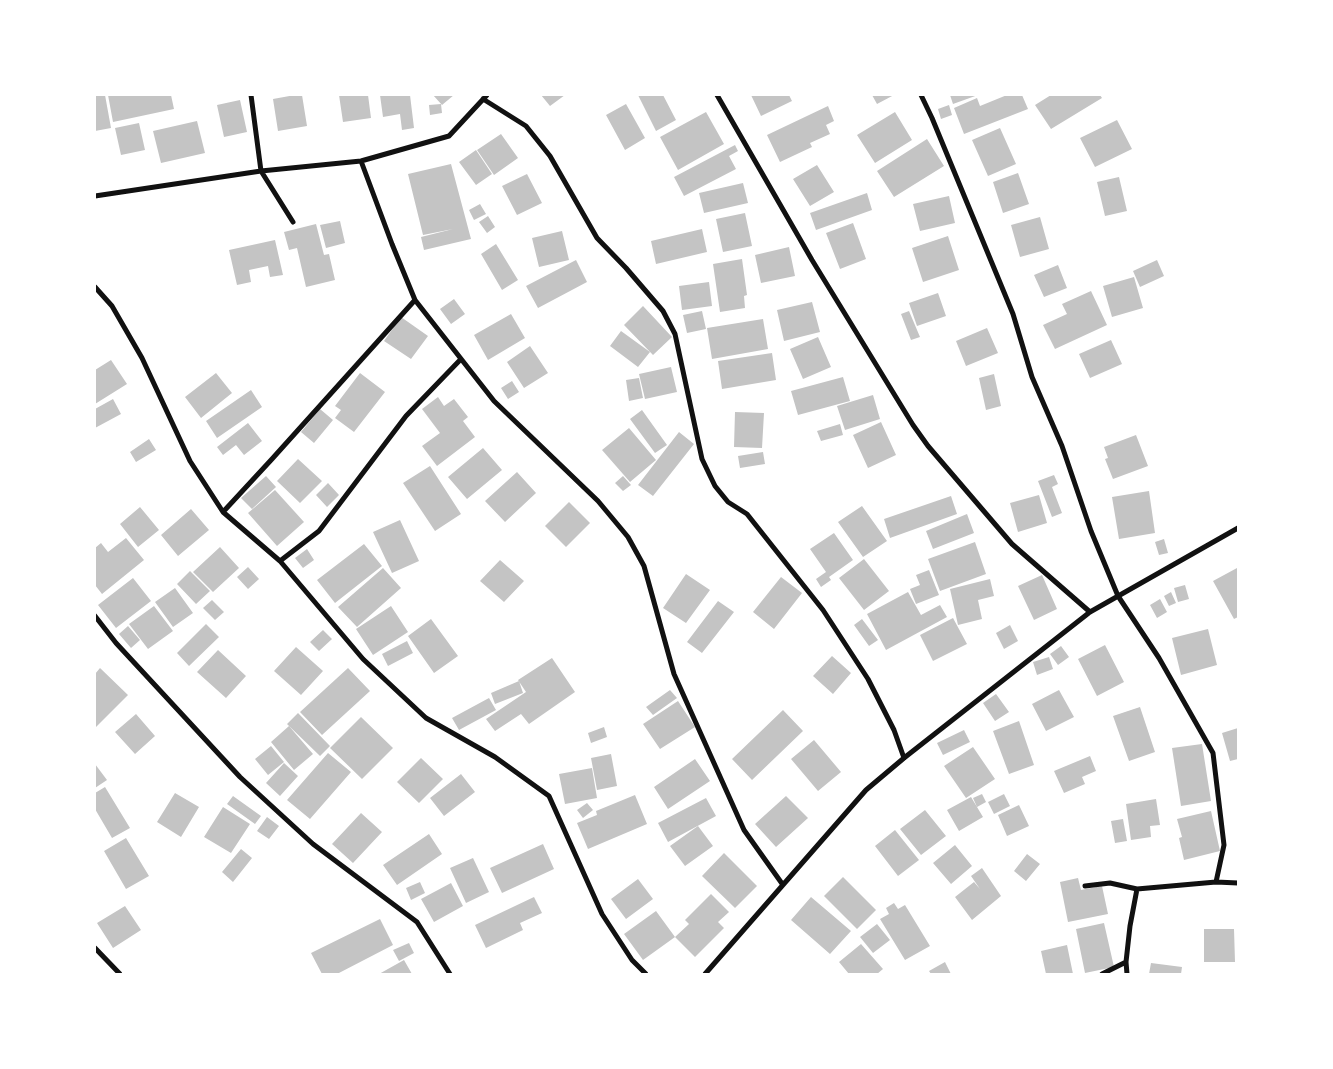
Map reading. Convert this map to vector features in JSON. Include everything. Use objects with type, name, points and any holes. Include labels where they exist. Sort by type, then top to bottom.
[{"type":"street","points":[[251,95],[261,171],[293,222]]},
{"type":"street","points":[[717,95],[812,260],[913,425],[928,446],[1012,544],[1090,612]]},
{"type":"street","points":[[921,95],[1013,314],[1032,377],[1062,446],[1091,531],[1118,596],[1159,658],[1213,753],[1224,845],[1216,882]]},
{"type":"street","points":[[95,196],[261,171],[361,161],[449,136],[485,97],[526,126],[550,156],[597,238],[664,311],[674,334],[702,460],[715,486],[728,502],[748,514],[823,610],[868,680],[894,730],[904,758]]},
{"type":"street","points":[[361,161],[415,300],[494,400],[598,501],[628,537],[644,566],[678,683],[744,830],[783,885]]},
{"type":"street","points":[[95,287],[112,306],[138,350],[190,461],[223,512],[280,561],[363,659],[426,718],[494,757],[549,796],[602,914],[632,960],[646,974]]},
{"type":"street","points":[[223,512],[415,300]]},
{"type":"street","points":[[280,561],[319,531],[406,416],[461,358]]},
{"type":"street","points":[[705,974],[866,790],[904,758],[1090,612],[1238,528]]},
{"type":"street","points":[[95,616],[116,643],[240,776],[313,844],[417,922],[450,974]]},
{"type":"street","points":[[1086,886],[1110,883],[1137,889],[1216,882],[1238,883]]},
{"type":"street","points":[[1127,974],[1126,962],[1130,926],[1137,889]]},
{"type":"street","points":[[95,948],[120,974]]},
{"type":"street","points":[[1102,974],[1126,962]]},
{"type":"building","points":[[105,95],[111,128],[95,131],[95,96]]},
{"type":"building","points":[[108,95],[171,95],[174,109],[113,122]]},
{"type":"building","points":[[302,95],[307,126],[278,131],[273,99]]},
{"type":"building","points":[[339,95],[368,95],[371,118],[343,122]]},
{"type":"building","points":[[380,95],[410,95],[414,128],[402,130],[400,114],[383,117]]},
{"type":"building","points":[[433,95],[454,95],[442,105]]},
{"type":"building","points":[[541,95],[565,95],[550,106]]},
{"type":"building","points":[[638,95],[663,95],[676,120],[656,131]]},
{"type":"building","points":[[751,95],[789,95],[792,101],[761,116]]},
{"type":"building","points":[[872,95],[894,95],[877,104]]},
{"type":"building","points":[[950,95],[978,95],[953,104]]},
{"type":"building","points":[[1007,95],[1022,95],[1028,109],[964,134],[954,108],[977,98],[980,106]]},
{"type":"building","points":[[1051,95],[1100,95],[1102,98],[1051,129],[1035,105]]},
{"type":"building","points":[[240,100],[247,132],[224,137],[217,105]]},
{"type":"building","points":[[441,104],[442,113],[430,115],[429,105]]},
{"type":"building","points":[[626,104],[645,138],[625,150],[606,115]]},
{"type":"building","points":[[949,105],[952,115],[941,119],[938,109]]},
{"type":"building","points":[[828,106],[834,121],[826,125],[830,134],[810,143],[812,147],[780,162],[767,135]]},
{"type":"building","points":[[706,112],[724,144],[678,170],[660,137]]},
{"type":"building","points":[[895,112],[912,140],[875,163],[857,135]]},
{"type":"building","points":[[1117,120],[1132,149],[1095,167],[1080,138]]},
{"type":"building","points":[[197,121],[205,153],[161,163],[153,131]]},
{"type":"building","points":[[139,123],[145,150],[121,155],[115,128]]},
{"type":"building","points":[[1000,128],[1016,164],[988,176],[972,140]]},
{"type":"building","points":[[501,134],[518,158],[494,175],[477,150]]},
{"type":"building","points":[[927,139],[944,166],[894,197],[877,171]]},
{"type":"building","points":[[735,145],[738,151],[729,156],[736,169],[684,196],[674,177]]},
{"type":"building","points":[[476,150],[492,174],[476,185],[459,162]]},
{"type":"building","points":[[451,164],[471,239],[424,250],[421,237],[453,229],[423,235],[408,174]]},
{"type":"building","points":[[817,165],[834,192],[810,206],[793,179]]},
{"type":"building","points":[[1018,173],[1029,204],[1003,213],[993,182]]},
{"type":"building","points":[[527,174],[542,203],[517,215],[502,186]]},
{"type":"building","points":[[1119,177],[1127,211],[1105,216],[1097,182]]},
{"type":"building","points":[[743,183],[748,203],[704,213],[699,193]]},
{"type":"building","points":[[867,193],[872,210],[816,230],[810,213]]},
{"type":"building","points":[[949,196],[955,223],[920,231],[913,204]]},
{"type":"building","points":[[480,204],[486,214],[474,220],[469,210]]},
{"type":"building","points":[[745,213],[752,246],[723,252],[716,219]]},
{"type":"building","points":[[488,216],[495,227],[487,233],[479,222]]},
{"type":"building","points":[[1040,217],[1049,249],[1020,257],[1011,225]]},
{"type":"building","points":[[340,221],[345,243],[326,248],[320,225]]},
{"type":"building","points":[[853,223],[866,259],[840,269],[826,233]]},
{"type":"building","points":[[316,224],[324,255],[329,254],[335,280],[306,287],[297,248],[289,250],[284,232]]},
{"type":"building","points":[[702,229],[707,252],[656,264],[651,241]]},
{"type":"building","points":[[562,231],[569,260],[539,267],[532,238]]},
{"type":"building","points":[[948,236],[959,270],[923,282],[912,248]]},
{"type":"building","points":[[275,240],[283,275],[270,277],[268,266],[249,270],[251,282],[237,285],[229,250]]},
{"type":"building","points":[[496,244],[518,280],[502,290],[481,254]]},
{"type":"building","points":[[789,247],[795,276],[761,283],[755,255]]},
{"type":"building","points":[[742,259],[747,295],[744,296],[745,308],[720,312],[713,264]]},
{"type":"building","points":[[576,260],[587,282],[538,308],[526,286]]},
{"type":"building","points":[[1157,260],[1164,276],[1140,287],[1133,271]]},
{"type":"building","points":[[1058,265],[1067,288],[1044,297],[1034,275]]},
{"type":"building","points":[[1134,277],[1143,308],[1112,317],[1103,286]]},
{"type":"building","points":[[709,282],[712,306],[682,310],[679,286]]},
{"type":"building","points":[[1091,291],[1107,325],[1055,349],[1043,325],[1067,314],[1062,304]]},
{"type":"building","points":[[938,293],[946,316],[917,326],[909,303]]},
{"type":"building","points":[[454,299],[465,314],[451,324],[440,309]]},
{"type":"building","points":[[812,302],[820,332],[784,341],[777,310]]},
{"type":"building","points":[[643,306],[672,337],[653,355],[624,325]]},
{"type":"building","points":[[702,311],[706,329],[687,333],[683,315]]},
{"type":"building","points":[[909,311],[920,337],[911,340],[901,314]]},
{"type":"building","points":[[511,314],[525,338],[488,360],[474,335]]},
{"type":"building","points":[[401,317],[428,336],[411,359],[384,341]]},
{"type":"building","points":[[763,319],[768,349],[712,359],[707,328]]},
{"type":"building","points":[[987,328],[998,353],[966,366],[956,341]]},
{"type":"building","points":[[621,331],[650,352],[638,367],[610,346]]},
{"type":"building","points":[[818,337],[831,367],[803,379],[790,349]]},
{"type":"building","points":[[1111,340],[1122,364],[1090,378],[1079,354]]},
{"type":"building","points":[[530,346],[548,373],[524,388],[507,362]]},
{"type":"building","points":[[772,353],[776,380],[722,389],[718,361]]},
{"type":"building","points":[[111,360],[127,384],[95,404],[95,370]]},
{"type":"building","points":[[671,367],[677,392],[645,399],[639,374]]},
{"type":"building","points":[[216,373],[232,393],[201,418],[185,397]]},
{"type":"building","points":[[360,373],[385,392],[354,432],[335,418],[341,410],[335,406]]},
{"type":"building","points":[[994,374],[1001,406],[986,410],[979,378]]},
{"type":"building","points":[[843,377],[850,401],[798,415],[791,391]]},
{"type":"building","points":[[639,378],[643,398],[629,401],[626,380]]},
{"type":"building","points":[[512,381],[519,392],[508,399],[501,388]]},
{"type":"building","points":[[251,390],[262,407],[217,438],[206,421]]},
{"type":"building","points":[[873,395],[880,419],[845,430],[837,406]]},
{"type":"building","points":[[438,397],[444,406],[454,399],[468,417],[463,421],[475,437],[437,466],[422,446],[440,433],[422,409]]},
{"type":"building","points":[[113,399],[121,414],[95,428],[95,409]]},
{"type":"building","points":[[320,409],[333,420],[314,443],[301,432]]},
{"type":"building","points":[[642,410],[667,445],[655,453],[630,419]]},
{"type":"building","points":[[735,412],[764,413],[762,448],[734,447]]},
{"type":"building","points":[[881,422],[896,455],[868,468],[853,435]]},
{"type":"building","points":[[248,423],[262,441],[244,455],[236,445],[223,455],[217,447]]},
{"type":"building","points":[[840,424],[843,435],[821,441],[817,431]]},
{"type":"building","points":[[629,428],[656,460],[630,482],[602,450]]},
{"type":"building","points":[[679,432],[694,444],[653,496],[638,485]]},
{"type":"building","points":[[1136,435],[1148,466],[1113,479],[1105,459],[1108,458],[1104,447]]},
{"type":"building","points":[[149,439],[156,450],[136,462],[130,452]]},
{"type":"building","points":[[483,448],[502,470],[467,499],[448,477]]},
{"type":"building","points":[[763,452],[765,464],[740,468],[738,456]]},
{"type":"building","points":[[298,459],[322,481],[300,503],[277,481]]},
{"type":"building","points":[[430,466],[461,514],[435,531],[403,483]]},
{"type":"building","points":[[517,472],[536,493],[505,522],[485,501]]},
{"type":"building","points":[[1054,475],[1058,484],[1052,487],[1062,513],[1052,517],[1038,481]]},
{"type":"building","points":[[266,476],[276,487],[252,509],[241,498]]},
{"type":"building","points":[[623,476],[631,485],[623,491],[615,483]]},
{"type":"building","points":[[328,483],[339,495],[327,507],[316,495]]},
{"type":"building","points":[[275,490],[304,522],[277,546],[248,513]]},
{"type":"building","points":[[1149,491],[1155,533],[1119,539],[1112,497]]},
{"type":"building","points":[[1039,495],[1047,523],[1018,532],[1010,503]]},
{"type":"building","points":[[951,496],[957,514],[890,538],[884,519]]},
{"type":"building","points":[[569,502],[590,523],[566,547],[545,526]]},
{"type":"building","points":[[862,506],[887,541],[863,557],[838,522]]},
{"type":"building","points":[[140,507],[159,530],[138,547],[120,524]]},
{"type":"building","points":[[191,509],[209,530],[178,556],[161,535]]},
{"type":"building","points":[[967,514],[974,533],[933,549],[926,531]]},
{"type":"building","points":[[400,520],[419,561],[392,573],[373,532]]},
{"type":"building","points":[[834,533],[853,560],[829,577],[831,580],[821,587],[816,579],[826,572],[810,549]]},
{"type":"building","points":[[126,538],[144,560],[102,594],[95,585],[95,548],[101,543],[108,552]]},
{"type":"building","points":[[1164,539],[1168,553],[1159,555],[1155,542]]},
{"type":"building","points":[[975,542],[986,574],[940,591],[928,559]]},
{"type":"building","points":[[364,544],[382,566],[335,603],[317,580]]},
{"type":"building","points":[[220,547],[239,568],[213,592],[193,572]]},
{"type":"building","points":[[307,549],[314,560],[303,568],[295,558]]},
{"type":"building","points":[[864,559],[889,591],[864,610],[839,578]]},
{"type":"building","points":[[500,560],[524,581],[504,602],[480,581]]},
{"type":"building","points":[[248,567],[259,579],[248,589],[237,577]]},
{"type":"building","points":[[383,568],[401,588],[357,627],[338,607]]},
{"type":"building","points":[[1237,568],[1238,617],[1234,619],[1213,581]]},
{"type":"building","points":[[929,570],[939,595],[916,604],[910,589],[920,585],[916,575]]},
{"type":"building","points":[[190,571],[210,591],[196,604],[177,584]]},
{"type":"building","points":[[686,574],[710,590],[686,623],[663,608]]},
{"type":"building","points":[[1042,575],[1057,609],[1034,620],[1018,586]]},
{"type":"building","points":[[781,577],[802,593],[774,629],[753,612]]},
{"type":"building","points":[[133,578],[151,601],[116,628],[98,605]]},
{"type":"building","points":[[990,579],[994,596],[978,600],[982,619],[958,625],[950,589]]},
{"type":"building","points":[[1185,585],[1189,599],[1178,602],[1174,588]]},
{"type":"building","points":[[175,588],[193,613],[173,627],[155,602]]},
{"type":"building","points":[[908,592],[921,615],[940,605],[947,617],[886,650],[867,614]]},
{"type":"building","points":[[1171,592],[1176,603],[1169,606],[1164,596]]},
{"type":"building","points":[[1160,599],[1167,612],[1157,618],[1150,605]]},
{"type":"building","points":[[212,600],[224,612],[215,620],[203,608]]},
{"type":"building","points":[[718,601],[734,612],[702,653],[687,642]]},
{"type":"building","points":[[154,606],[173,631],[148,649],[129,624]]},
{"type":"building","points":[[391,606],[408,632],[373,655],[356,629]]},
{"type":"building","points":[[953,618],[967,644],[933,661],[920,635]]},
{"type":"building","points":[[431,619],[458,656],[434,673],[408,636]]},
{"type":"building","points":[[862,619],[878,640],[869,646],[854,625]]},
{"type":"building","points":[[206,624],[219,637],[189,666],[177,653]]},
{"type":"building","points":[[1010,625],[1018,641],[1004,649],[996,633]]},
{"type":"building","points":[[128,626],[140,640],[131,648],[119,634]]},
{"type":"building","points":[[1208,629],[1217,665],[1181,675],[1172,638]]},
{"type":"building","points":[[323,630],[332,639],[319,651],[310,642]]},
{"type":"building","points":[[407,641],[413,653],[388,666],[382,654]]},
{"type":"building","points":[[1105,645],[1124,682],[1097,696],[1078,659]]},
{"type":"building","points":[[1061,646],[1069,657],[1058,665],[1050,654]]},
{"type":"building","points":[[296,647],[323,671],[301,695],[274,671]]},
{"type":"building","points":[[218,650],[246,676],[226,698],[197,672]]},
{"type":"building","points":[[832,656],[851,673],[833,694],[813,676]]},
{"type":"building","points":[[1049,657],[1053,669],[1037,675],[1033,662]]},
{"type":"building","points":[[552,658],[575,692],[529,724],[521,714],[495,731],[486,719],[526,692],[518,680]]},
{"type":"building","points":[[100,668],[128,695],[95,728],[95,674]]},
{"type":"building","points":[[348,668],[370,691],[322,735],[300,712]]},
{"type":"building","points":[[519,681],[523,693],[495,704],[491,693]]},
{"type":"building","points":[[670,690],[677,698],[653,715],[646,707]]},
{"type":"building","points":[[1059,690],[1074,717],[1046,731],[1032,704]]},
{"type":"building","points":[[996,694],[1009,712],[995,721],[983,703]]},
{"type":"building","points":[[489,698],[496,710],[459,730],[452,718]]},
{"type":"building","points":[[678,701],[695,727],[660,749],[643,724]]},
{"type":"building","points":[[1140,707],[1155,752],[1129,761],[1113,716]]},
{"type":"building","points":[[783,710],[803,731],[752,780],[732,759]]},
{"type":"building","points":[[298,713],[330,746],[320,756],[287,724]]},
{"type":"building","points":[[136,714],[155,736],[135,754],[115,732]]},
{"type":"building","points":[[361,717],[393,748],[362,779],[330,748]]},
{"type":"building","points":[[1019,721],[1034,765],[1009,774],[993,731]]},
{"type":"building","points":[[289,726],[313,754],[294,770],[271,742]]},
{"type":"building","points":[[604,727],[607,737],[591,743],[588,733]]},
{"type":"building","points":[[1238,728],[1238,759],[1230,761],[1222,733]]},
{"type":"building","points":[[964,730],[970,742],[943,755],[937,743]]},
{"type":"building","points":[[814,740],[841,772],[818,791],[791,759]]},
{"type":"building","points":[[1202,744],[1211,801],[1181,806],[1172,748]]},
{"type":"building","points":[[271,746],[284,762],[268,775],[255,759]]},
{"type":"building","points":[[973,747],[995,779],[966,798],[944,766]]},
{"type":"building","points":[[328,753],[351,772],[310,819],[287,800]]},
{"type":"building","points":[[611,754],[617,786],[597,790],[591,758]]},
{"type":"building","points":[[1090,756],[1096,771],[1082,777],[1085,784],[1064,793],[1054,771]]},
{"type":"building","points":[[421,758],[443,779],[419,803],[397,782]]},
{"type":"building","points":[[695,759],[710,781],[668,809],[654,787]]},
{"type":"building","points":[[284,763],[298,776],[280,796],[266,783]]},
{"type":"building","points":[[95,764],[107,780],[95,788]]},
{"type":"building","points":[[592,768],[597,798],[565,804],[559,774]]},
{"type":"building","points":[[461,774],[475,792],[444,816],[430,798]]},
{"type":"building","points":[[105,787],[130,828],[112,838],[95,809],[95,793]]},
{"type":"building","points":[[175,793],[199,807],[181,837],[157,822]]},
{"type":"building","points":[[982,794],[986,802],[977,807],[973,798]]},
{"type":"building","points":[[1004,794],[1010,806],[994,814],[988,802]]},
{"type":"building","points":[[635,795],[647,824],[588,849],[577,823],[597,815],[596,811]]},
{"type":"building","points":[[233,796],[261,816],[255,824],[227,804]]},
{"type":"building","points":[[786,796],[808,818],[776,847],[755,824]]},
{"type":"building","points":[[971,797],[983,817],[959,831],[947,810]]},
{"type":"building","points":[[706,798],[716,816],[668,842],[658,823]]},
{"type":"building","points":[[1156,799],[1160,825],[1150,826],[1151,837],[1131,840],[1126,804]]},
{"type":"building","points":[[587,803],[593,810],[583,818],[577,810]]},
{"type":"building","points":[[1019,805],[1029,826],[1007,836],[998,815]]},
{"type":"building","points":[[223,807],[250,824],[231,853],[204,837]]},
{"type":"building","points":[[925,810],[946,836],[921,855],[900,829]]},
{"type":"building","points":[[1211,811],[1220,851],[1184,860],[1179,838],[1182,837],[1177,819]]},
{"type":"building","points":[[361,813],[382,832],[353,863],[332,844]]},
{"type":"building","points":[[267,817],[279,826],[269,839],[257,831]]},
{"type":"building","points":[[1123,819],[1127,841],[1115,843],[1111,821]]},
{"type":"building","points":[[698,826],[713,846],[685,866],[670,846]]},
{"type":"building","points":[[895,830],[919,860],[898,876],[875,846]]},
{"type":"building","points":[[429,834],[442,854],[397,885],[383,865]]},
{"type":"building","points":[[126,838],[149,876],[126,889],[104,851]]},
{"type":"building","points":[[543,844],[554,869],[502,893],[490,868]]},
{"type":"building","points":[[955,845],[972,866],[951,884],[933,863]]},
{"type":"building","points":[[241,849],[252,858],[233,882],[222,872]]},
{"type":"building","points":[[724,853],[757,886],[735,908],[702,876]]},
{"type":"building","points":[[1027,854],[1040,864],[1026,881],[1014,871]]},
{"type":"building","points":[[473,858],[489,892],[466,903],[450,868]]},
{"type":"building","points":[[982,868],[1001,896],[972,920],[955,897],[974,882],[980,889],[971,876]]},
{"type":"building","points":[[843,877],[876,910],[857,929],[824,896]]},
{"type":"building","points":[[1078,878],[1081,890],[1102,886],[1108,914],[1068,922],[1060,882]]},
{"type":"building","points":[[638,879],[653,899],[626,919],[611,899]]},
{"type":"building","points":[[420,882],[425,893],[411,900],[406,888]]},
{"type":"building","points":[[451,883],[463,906],[434,922],[421,899]]},
{"type":"building","points":[[711,894],[729,912],[718,922],[724,928],[695,957],[675,937],[689,924],[685,920]]},
{"type":"building","points":[[534,897],[542,913],[520,923],[523,930],[486,948],[475,925]]},
{"type":"building","points":[[811,897],[851,931],[830,954],[791,920]]},
{"type":"building","points":[[894,903],[898,909],[905,905],[930,946],[905,960],[880,919],[889,914],[886,908]]},
{"type":"building","points":[[125,906],[141,930],[113,948],[97,923]]},
{"type":"building","points":[[656,911],[675,937],[643,960],[624,934]]},
{"type":"building","points":[[380,919],[393,945],[337,974],[322,974],[311,953]]},
{"type":"building","points":[[1104,923],[1114,967],[1085,973],[1076,929]]},
{"type":"building","points":[[877,924],[890,940],[873,953],[860,937]]},
{"type":"building","points":[[1204,929],[1234,929],[1235,962],[1204,962]]},
{"type":"building","points":[[409,943],[414,953],[399,961],[393,950]]},
{"type":"building","points":[[861,944],[883,969],[877,974],[849,974],[839,962]]},
{"type":"building","points":[[1067,945],[1073,974],[1046,974],[1041,951]]},
{"type":"building","points":[[404,960],[412,974],[379,974]]},
{"type":"building","points":[[945,962],[951,974],[931,974],[929,971]]},
{"type":"building","points":[[1151,963],[1182,967],[1181,974],[1149,974]]}]
